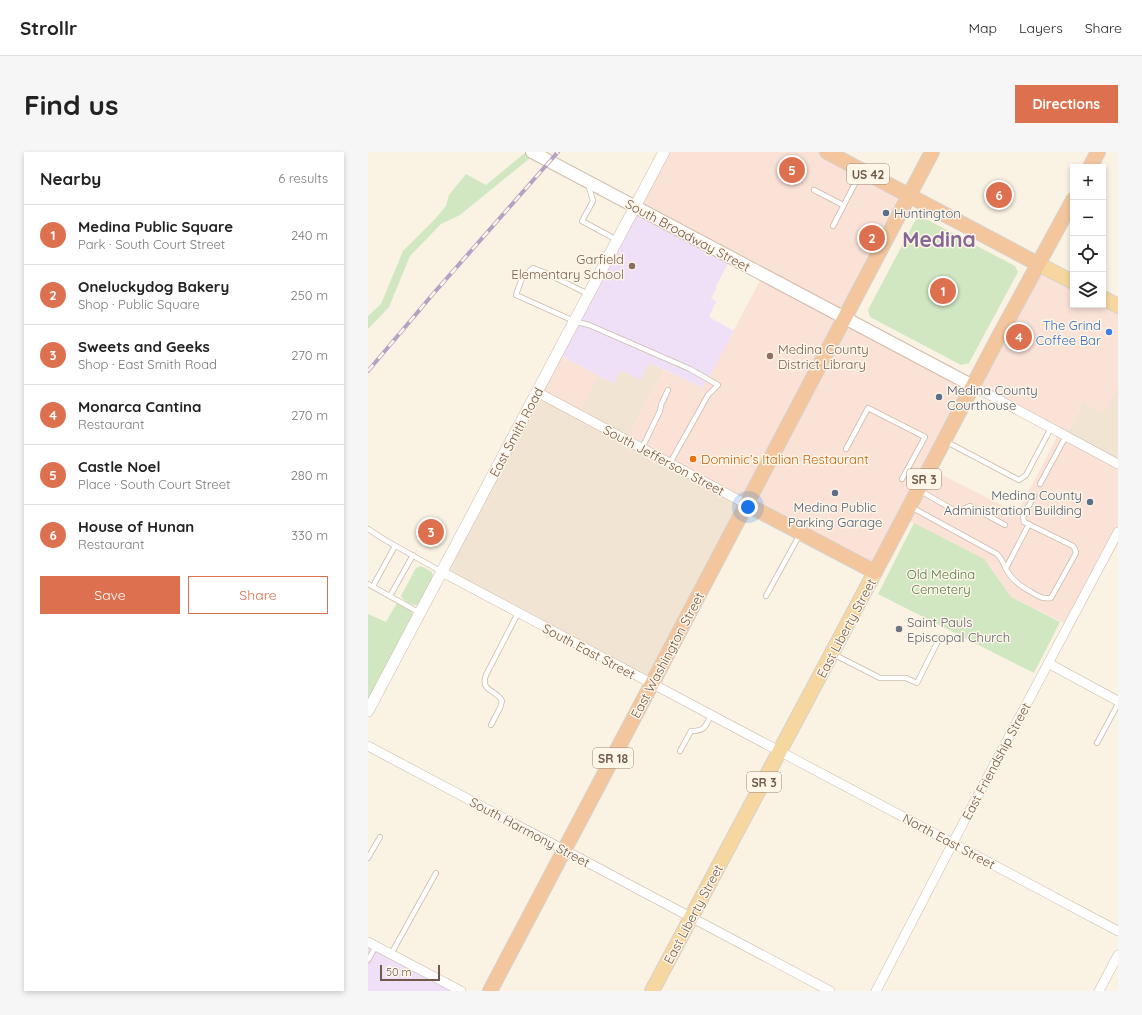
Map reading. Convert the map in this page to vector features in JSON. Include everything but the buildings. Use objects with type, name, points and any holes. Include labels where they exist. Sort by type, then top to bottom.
[{"type":"highway","name":"US 42","points":[[827,152],[1038,264]]},
{"type":"highway","name":"East Washington Street","points":[[490,991],[932,152]]},
{"type":"highway","points":[[1092,164],[1098,152]]},
{"type":"highway","name":"East Liberty Street","points":[[875,572],[1070,205]]},
{"type":"highway","name":"South Jefferson Street","points":[[746,504],[875,572]]},
{"type":"main road","name":"South Broadway Street","points":[[532,152],[973,386]]},
{"type":"main road","name":"US 42","points":[[1038,264],[1070,280]]},
{"type":"main road","points":[[1106,300],[1118,306]]},
{"type":"main road","name":"East Liberty Street","points":[[652,991],[875,572]]},
{"type":"street","name":"East Smith Road","points":[[368,712],[664,152]]},
{"type":"street","points":[[973,386],[1118,464]]},
{"type":"street","name":"South Jefferson Street","points":[[537,392],[746,504]]},
{"type":"street","name":"East Friendship Street","points":[[876,991],[1118,532]]},
{"type":"street","name":"South East Street","points":[[442,572],[780,752]]},
{"type":"street","points":[[1048,663],[1118,700]]},
{"type":"street","name":"South Harmony Street","points":[[368,746],[830,991]]},
{"type":"street","name":"North East Street","points":[[780,752],[1118,930]]},
{"type":"street","points":[[372,944],[460,991]]},
{"type":"street","points":[[1099,991],[1118,955]]},
{"type":"lane","points":[[832,226],[862,170]]},
{"type":"lane","points":[[588,182],[593,201],[582,221],[617,240]]},
{"type":"lane","points":[[814,190],[844,205]]},
{"type":"lane","points":[[589,294],[546,272],[533,268],[522,278],[516,295],[574,321],[589,325],[690,369],[718,385],[708,395],[670,463]]},
{"type":"lane","points":[[642,448],[660,412],[661,405],[668,390]]},
{"type":"lane","points":[[846,449],[868,408],[925,437],[902,479]]},
{"type":"lane","points":[[945,441],[1019,480],[1026,475],[1051,428]]},
{"type":"lane","points":[[1040,484],[1066,436]]},
{"type":"lane","points":[[919,490],[957,512],[970,506],[1005,525]]},
{"type":"lane","points":[[910,507],[997,554],[1002,559],[1006,568],[1018,584],[1024,589],[1041,598],[1051,598],[1076,553],[1073,546],[1024,522],[1023,517],[1034,496]]},
{"type":"lane","points":[[1006,568],[1029,524]]},
{"type":"lane","points":[[368,529],[442,572]]},
{"type":"lane","points":[[766,596],[801,533]]},
{"type":"lane","points":[[373,586],[395,546]]},
{"type":"lane","points":[[390,596],[413,555]]},
{"type":"lane","points":[[368,584],[420,613]]},
{"type":"lane","points":[[491,725],[502,701],[498,695],[486,686],[484,680],[518,613]]},
{"type":"lane","points":[[832,653],[880,678],[906,678],[917,683],[940,637]]},
{"type":"lane","points":[[1097,743],[1118,704]]},
{"type":"lane","points":[[680,751],[691,731],[701,731],[704,729],[711,716]]},
{"type":"lane","points":[[368,858],[380,837]]},
{"type":"lane","points":[[391,954],[436,873]]},
{"type":"lane","points":[[368,960],[372,944]]},
{"type":"shaded area","points":[[664,152],[827,152],[910,195],[844,318],[973,386],[1038,264],[1070,280],[1070,308],[1106,308],[1106,306],[1118,306],[1118,387],[1104,413],[1083,402],[1066,436],[1118,464],[1118,532],[1068,625],[1011,597],[914,523],[904,519],[875,572],[626,440],[664,370],[703,388],[763,275],[635,207]],"holes":[[[973,386],[1059,433],[1017,514],[930,469]]]},
{"type":"shaded area","points":[[635,207],[731,258],[711,298],[716,302],[709,317],[734,331],[703,388],[650,363],[640,380],[620,370],[613,384],[557,353]]},
{"type":"shaded area","points":[[557,353],[599,376],[579,414],[537,392]]},
{"type":"shaded area","points":[[650,363],[664,370],[626,440],[746,504],[652,684],[442,572],[537,392],[593,387],[599,376],[613,384],[620,370]]},
{"type":"shaded area","points":[[1118,387],[1118,464],[1066,436],[1083,402],[1104,412]]},
{"type":"shaded area","points":[[368,946],[454,991],[368,991]]},
{"type":"green space","points":[[526,152],[532,152],[535,154],[460,215],[441,224],[410,256],[389,307],[368,329],[368,316],[381,304],[403,251],[446,206],[449,195],[466,174],[486,185]]},
{"type":"green space","points":[[922,217],[1015,266],[1018,272],[969,363],[961,365],[870,317],[868,310],[916,219]]},
{"type":"green space","name":"Old Medina Cemetery","points":[[914,523],[984,559],[1011,597],[1060,622],[1034,673],[878,594]]},
{"type":"green space","points":[[421,566],[432,572],[433,577],[419,605],[414,605],[406,602],[401,596],[416,568]]},
{"type":"green space","points":[[397,603],[410,610],[413,615],[368,700],[368,614],[386,622]]},
{"type":"railway","points":[[368,371],[433,294],[558,152]]},
{"type":"place","name":"Castle Noel","points":[[792,170]]},
{"type":"place","name":"House of Hunan","points":[[999,195]]},
{"type":"place","name":"Huntington","points":[[886,213]]},
{"type":"place","name":"Oneluckydog Bakery","points":[[872,238]]},
{"type":"place","name":"Garfield Elementary School","points":[[632,266]]},
{"type":"place","name":"Medina Public Square","points":[[943,291]]},
{"type":"place","name":"The Grind Coffee Bar","points":[[1109,332]]},
{"type":"place","name":"Monarca Cantina","points":[[1019,337]]},
{"type":"place","name":"Medina County District Library","points":[[770,356]]},
{"type":"place","name":"Medina County Courthouse","points":[[939,397]]},
{"type":"place","name":"Dominic’s Italian Restaurant","points":[[693,459]]},
{"type":"place","name":"Medina Public Parking Garage","points":[[835,493]]},
{"type":"place","name":"Medina County Administration Building","points":[[1090,502]]},
{"type":"place","name":"Sweets and Geeks","points":[[431,532]]},
{"type":"place","name":"Saint Pauls Episcopal Church","points":[[899,629]]},
{"type":"district","name":"Medina","points":[[939,239]]}]
